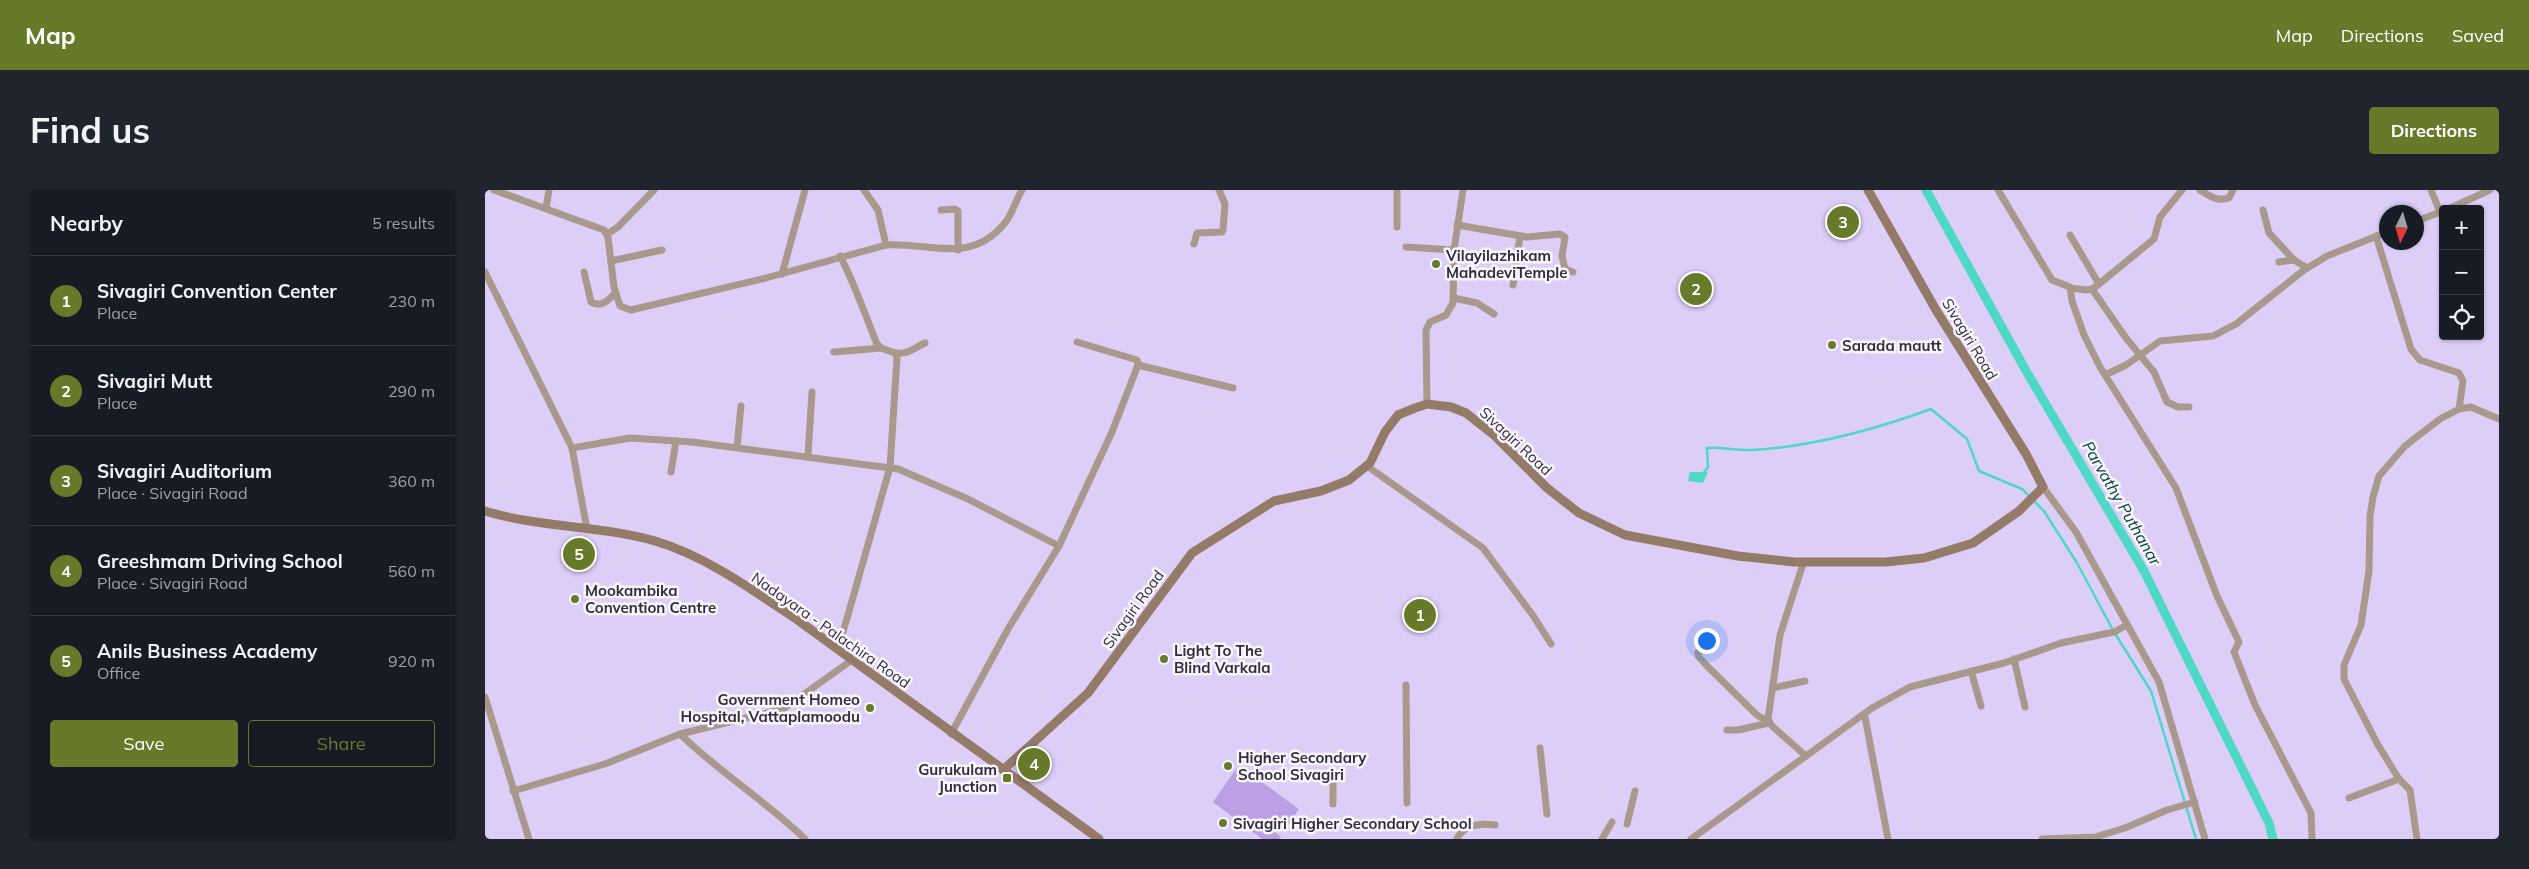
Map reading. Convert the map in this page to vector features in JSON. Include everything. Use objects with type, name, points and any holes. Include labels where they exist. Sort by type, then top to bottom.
[{"type":"main road","name":"Sivagiri Road","points":[[1003,770],[1088,693],[1192,553],[1275,501],[1321,491],[1349,480],[1367,466],[1398,415],[1427,404],[1451,407],[1466,413],[1495,436],[1547,488],[1579,513],[1625,535],[1738,556],[1794,562],[1804,560],[1886,562],[1924,558],[1973,543],[2019,511],[2043,487],[2026,454],[1936,310],[1868,190]]},
{"type":"main road","name":"Nadayara - Palachira Road","points":[[485,511],[531,521],[654,541],[689,554],[772,603],[1099,839]]},
{"type":"street","points":[[498,190],[602,229],[607,234],[615,293],[620,306],[631,310],[782,274],[840,256],[886,245],[905,244],[958,250],[982,242],[1004,224],[1022,190]]},
{"type":"street","points":[[546,208],[549,190]]},
{"type":"street","points":[[607,234],[618,227],[654,190]]},
{"type":"street","points":[[782,274],[805,190]]},
{"type":"street","points":[[864,190],[879,210],[886,245]]},
{"type":"street","points":[[1194,244],[1197,233],[1222,232],[1223,230],[1225,204],[1219,190]]},
{"type":"street","points":[[1397,190],[1397,227]]},
{"type":"street","points":[[1427,404],[1425,344],[1427,326],[1431,321],[1447,313],[1454,298],[1454,250],[1463,190]]},
{"type":"street","points":[[1998,190],[2052,280],[2071,288],[2092,289],[2154,239],[2159,217],[2182,190]]},
{"type":"street","points":[[2200,190],[2217,200],[2229,198],[2233,190]]},
{"type":"street","points":[[2431,190],[2439,208]]},
{"type":"street","points":[[2457,205],[2490,190]]},
{"type":"street","points":[[941,210],[955,209],[958,211],[958,250]]},
{"type":"street","points":[[2263,210],[2269,233],[2294,260],[2307,268]]},
{"type":"street","points":[[2424,218],[2439,213]]},
{"type":"street","points":[[1457,225],[1520,236],[1563,235],[1565,237],[1563,260],[1567,270],[1573,272]]},
{"type":"street","points":[[2070,235],[2099,284]]},
{"type":"street","points":[[2107,374],[2160,341],[2213,336],[2236,324],[2307,268],[2327,256],[2379,235]]},
{"type":"street","points":[[1513,285],[1520,236]]},
{"type":"street","points":[[2376,236],[2411,350],[2420,360],[2459,374],[2463,381],[2459,409]]},
{"type":"street","points":[[1406,247],[1454,250]]},
{"type":"street","points":[[611,261],[662,250]]},
{"type":"street","points":[[840,256],[850,274],[877,344],[881,348],[895,354],[902,354],[925,343]]},
{"type":"street","points":[[2279,262],[2294,260]]},
{"type":"street","points":[[485,272],[572,448],[587,529]]},
{"type":"street","points":[[584,272],[591,302],[595,305],[606,302],[615,293]]},
{"type":"street","points":[[2071,288],[2072,301],[2084,335],[2100,367],[2107,374],[2176,488],[2217,596],[2239,642],[2234,652],[2255,705],[2311,813],[2312,839]]},
{"type":"street","points":[[2092,289],[2126,338],[2141,354],[2158,380],[2167,402],[2178,407],[2189,407]]},
{"type":"street","points":[[1454,298],[1477,302],[1494,314]]},
{"type":"street","points":[[951,734],[1008,629],[1059,546],[1112,432],[1138,365],[1137,360],[1077,342]]},
{"type":"street","points":[[834,352],[881,348]]},
{"type":"street","points":[[835,648],[840,642],[890,468],[897,358],[895,354]]},
{"type":"street","points":[[1138,365],[1233,388]]},
{"type":"street","points":[[808,456],[812,392]]},
{"type":"street","points":[[737,447],[741,406]]},
{"type":"street","points":[[2417,839],[2409,790],[2399,779],[2344,679],[2344,665],[2361,625],[2369,571],[2369,516],[2379,476],[2405,446],[2440,419],[2459,409],[2471,407],[2499,419]]},
{"type":"street","points":[[572,448],[631,438],[737,447],[898,469],[968,499],[1059,546]]},
{"type":"street","points":[[671,472],[676,441]]},
{"type":"street","points":[[1367,466],[1478,543],[1496,564],[1551,644]]},
{"type":"street","points":[[2043,487],[2076,532],[2159,682],[2205,839]]},
{"type":"street","points":[[1769,722],[1768,706],[1773,688],[1780,635],[1804,560]]},
{"type":"street","points":[[1691,839],[1806,756],[1829,742],[1872,708],[1910,687],[2014,659],[2061,643],[2114,632],[2127,625]]},
{"type":"street","points":[[1699,653],[1699,658],[1757,715],[1769,722],[1806,756]]},
{"type":"street","points":[[2014,659],[2025,708]]},
{"type":"street","points":[[513,791],[605,764],[680,734],[783,709],[852,660]]},
{"type":"street","points":[[1971,671],[1981,706]]},
{"type":"street","points":[[1773,688],[1805,680]]},
{"type":"street","points":[[1406,685],[1407,803]]},
{"type":"street","points":[[485,697],[529,839]]},
{"type":"street","points":[[1865,717],[1888,839]]},
{"type":"street","points":[[1727,730],[1738,730],[1769,722]]},
{"type":"street","points":[[680,734],[706,759],[743,786],[805,839]]},
{"type":"street","points":[[1540,748],[1547,814]]},
{"type":"street","points":[[1333,778],[1333,804]]},
{"type":"street","points":[[2349,798],[2399,779]]},
{"type":"street","points":[[1627,824],[1635,791]]},
{"type":"street","points":[[2042,839],[2095,837],[2167,810],[2195,802]]},
{"type":"street","points":[[1602,839],[1610,830],[1612,822]]},
{"type":"street","points":[[1457,839],[1461,831],[1470,826],[1495,825]]},
{"type":"shaded area","points":[[1690,472],[1708,472],[1703,483],[1688,481]]},
{"type":"shaded area","points":[[1236,769],[1249,778],[1252,775],[1299,809],[1289,824],[1280,819],[1272,830],[1281,837],[1280,839],[1262,839],[1213,802]]},
{"type":"waterway","name":"Parvathy Puthanar","points":[[1926,190],[2025,369],[2144,571],[2269,823],[2273,839]]},
{"type":"waterway","points":[[1702,475],[1708,467],[1707,448],[1753,450],[1799,445],[1866,430],[1931,409],[1967,439],[1979,471],[2022,489],[2044,511],[2077,563],[2114,632],[2151,691],[2196,839]]},
{"type":"place","name":"Sivagiri Auditorium","points":[[1843,222]]},
{"type":"place","name":"Vilayilazhikam MahadeviTemple","points":[[1436,264]]},
{"type":"place","name":"Sivagiri Mutt","points":[[1696,289]]},
{"type":"place","name":"Sarada mautt","points":[[1832,345]]},
{"type":"place","name":"Anils Business Academy","points":[[579,554]]},
{"type":"place","name":"Mookambika Convention Centre","points":[[575,599]]},
{"type":"place","name":"Sivagiri Convention Center","points":[[1420,615]]},
{"type":"place","name":"Light To The Blind Varkala","points":[[1164,659]]},
{"type":"place","name":"Government Homeo Hospital, Vattaplamoodu","points":[[870,708]]},
{"type":"place","name":"Greeshmam Driving School","points":[[1034,764]]},
{"type":"place","name":"Higher Secondary School Sivagiri","points":[[1228,766]]},
{"type":"place","name":"Gurukulam Junction","points":[[1007,778]]},
{"type":"place","name":"Sivagiri Higher Secondary School","points":[[1223,823]]}]
